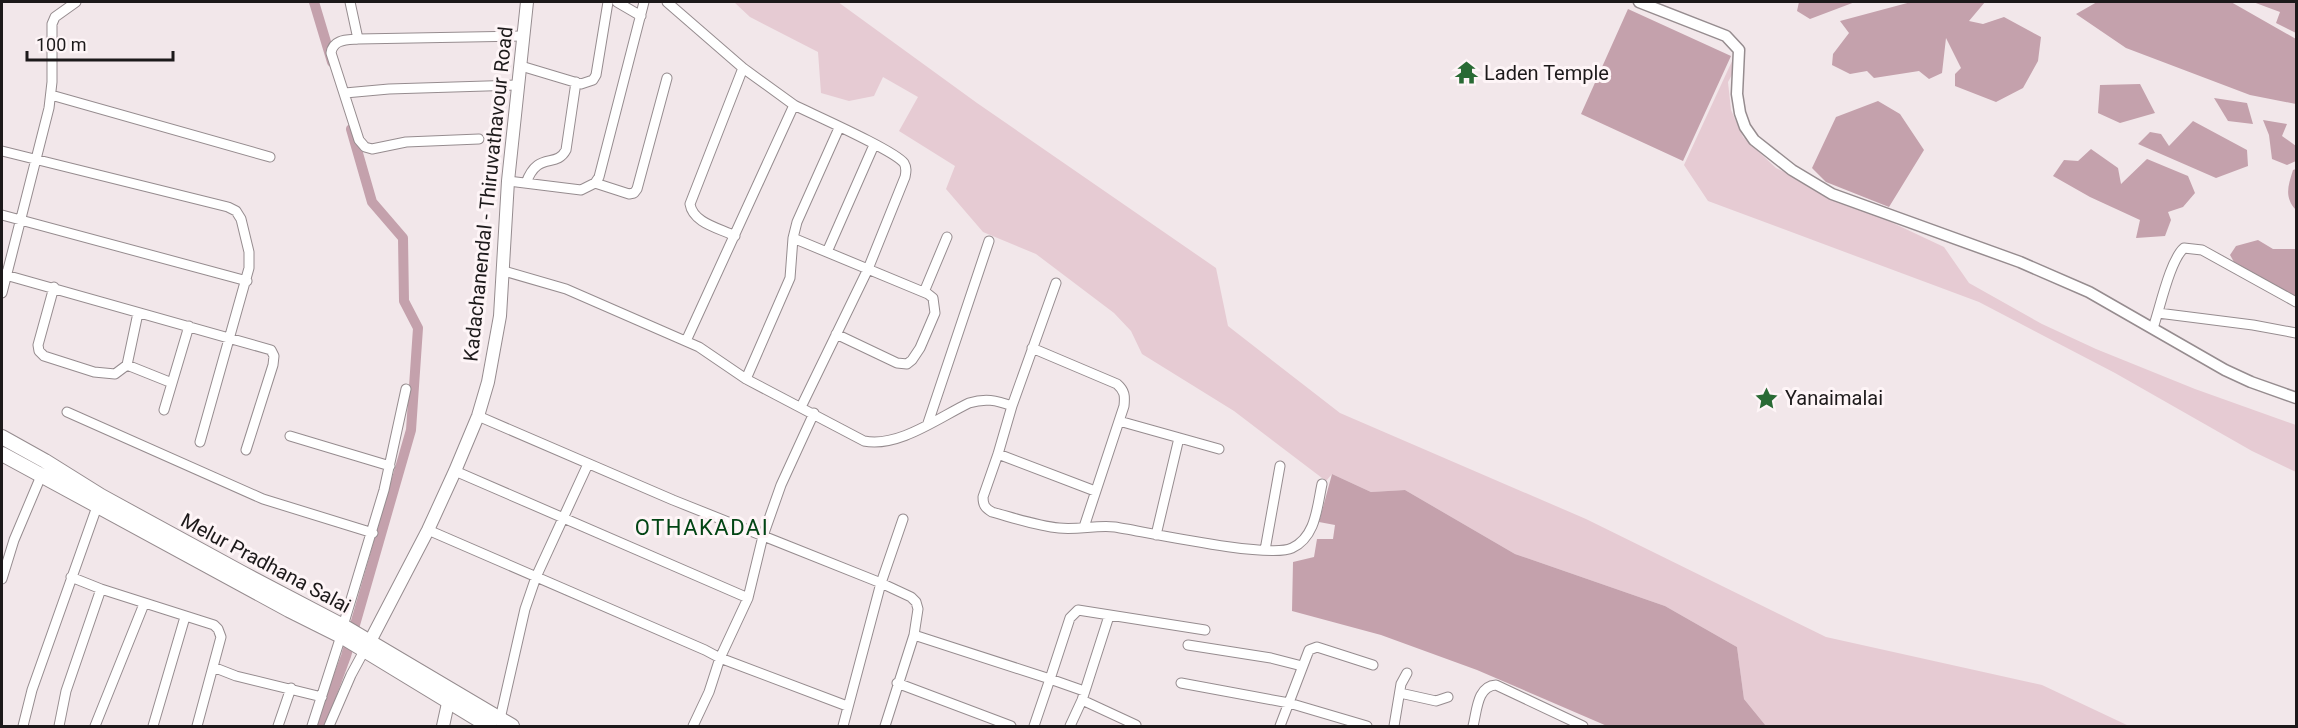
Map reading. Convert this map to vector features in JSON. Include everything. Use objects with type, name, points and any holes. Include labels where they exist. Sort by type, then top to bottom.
[{"type":"main road","name":"Kadachanendal - Thiruvathavour Road","points":[[353,638],[428,530],[478,416],[494,352],[504,271],[508,182],[527,2]]},
{"type":"main road","name":"Melur Pradhana Salai","points":[[2,437],[45,460],[99,501]]},
{"type":"main road","name":"Melur Pradhana Salai","points":[[2,454],[41,476],[99,501],[289,610],[353,638],[500,724]]},
{"type":"main road","points":[[443,726],[450,695]]},
{"type":"street","points":[[2,293],[4,275],[45,130],[51,95],[52,24],[55,17],[76,2]]},
{"type":"street","points":[[350,2],[358,39]]},
{"type":"street","points":[[521,66],[587,83],[596,75],[609,2]]},
{"type":"street","points":[[617,2],[640,16]]},
{"type":"street","points":[[508,182],[581,190],[595,183],[599,177],[644,2]]},
{"type":"street","points":[[667,2],[743,68],[794,105],[902,161],[907,171],[868,269],[801,407]]},
{"type":"street","points":[[1639,2],[1726,36],[1734,43],[1740,56],[1737,94],[1745,127],[1754,140],[1792,170],[1832,194],[2020,262],[2089,292],[2226,370],[2251,382],[2296,398]]},
{"type":"street","points":[[479,139],[436,139],[372,149],[365,147],[359,140],[332,49],[338,42],[358,39],[524,36]]},
{"type":"street","points":[[735,236],[699,219],[691,211],[690,204],[743,68]]},
{"type":"street","points":[[595,183],[629,194],[634,193],[637,189],[667,78]]},
{"type":"street","points":[[526,183],[533,167],[563,155],[566,150],[576,82]]},
{"type":"street","points":[[345,93],[519,84]]},
{"type":"street","points":[[51,95],[270,158]]},
{"type":"street","points":[[686,341],[794,105]]},
{"type":"street","points":[[746,379],[790,278],[793,238],[798,222],[839,128]]},
{"type":"street","points":[[827,252],[874,145]]},
{"type":"street","points":[[2,152],[228,207],[236,211],[241,219],[249,252],[247,281],[200,442]]},
{"type":"street","points":[[2,215],[247,281]]},
{"type":"street","points":[[924,292],[947,237]]},
{"type":"street","points":[[793,238],[924,292],[933,298],[935,313],[920,348],[907,364],[897,363],[836,334]]},
{"type":"street","points":[[928,423],[989,242]]},
{"type":"street","points":[[2152,328],[2174,264],[2179,252],[2184,248],[2202,250],[2296,302]]},
{"type":"street","points":[[504,271],[566,289],[699,347],[746,379],[864,441],[877,444],[904,436],[980,399],[996,400],[1012,406]]},
{"type":"street","points":[[4,275],[267,347],[274,356],[273,365],[246,450]]},
{"type":"street","points":[[1056,283],[1012,406],[983,497],[986,509],[1061,528],[1114,527],[1265,550],[1290,550],[1310,533],[1322,484]]},
{"type":"street","points":[[54,287],[38,345],[41,354],[94,372],[107,374],[120,372],[127,366],[138,313]]},
{"type":"street","points":[[2158,312],[2296,333]]},
{"type":"street","points":[[164,410],[189,326]]},
{"type":"street","points":[[1032,348],[1117,384],[1123,389],[1125,396],[1119,421],[1084,527]]},
{"type":"street","points":[[127,366],[172,383]]},
{"type":"street","points":[[329,726],[351,675],[353,638],[373,533],[406,389]]},
{"type":"street","points":[[67,412],[264,499],[373,533]]},
{"type":"street","points":[[693,726],[709,692],[720,658],[748,598],[763,536],[781,485],[814,413]]},
{"type":"street","points":[[478,416],[588,464],[911,597],[916,602],[918,616],[915,635],[897,682],[885,726]]},
{"type":"street","points":[[1119,421],[1219,449]]},
{"type":"street","points":[[290,436],[390,466]]},
{"type":"street","points":[[1156,535],[1179,438]]},
{"type":"street","points":[[998,454],[1095,491]]},
{"type":"street","points":[[500,724],[525,609],[536,577],[588,464]]},
{"type":"street","points":[[1265,550],[1280,466]]},
{"type":"street","points":[[455,471],[748,598]]},
{"type":"street","points":[[2,579],[14,540],[41,476]]},
{"type":"street","points":[[23,726],[32,690],[99,501]]},
{"type":"street","points":[[843,726],[881,583],[903,519]]},
{"type":"street","points":[[428,530],[720,658],[847,706]]},
{"type":"street","points":[[71,577],[144,604],[213,625],[220,632],[197,726]]},
{"type":"street","points":[[59,726],[66,691],[101,589]]},
{"type":"street","points":[[95,726],[144,604]]},
{"type":"street","points":[[1034,726],[1070,618],[1074,613],[1082,610],[1205,630]]},
{"type":"street","points":[[1070,726],[1083,695],[1109,616]]},
{"type":"street","points":[[153,726],[185,617]]},
{"type":"street","points":[[915,635],[1050,679],[1137,726]]},
{"type":"street","points":[[312,726],[322,696],[353,638]]},
{"type":"street","points":[[1188,645],[1271,658],[1302,666]]},
{"type":"street","points":[[1280,726],[1309,650],[1317,646],[1373,665]]},
{"type":"street","points":[[213,667],[236,676],[322,696]]},
{"type":"street","points":[[1394,726],[1403,678],[1407,673]]},
{"type":"street","points":[[897,682],[1011,726]]},
{"type":"street","points":[[1181,683],[1289,703],[1367,726]]},
{"type":"street","points":[[1473,726],[1481,692],[1491,685],[1496,685],[1583,726]]},
{"type":"street","points":[[278,726],[291,688]]},
{"type":"street","points":[[1400,693],[1436,700],[1448,697]]},
{"type":"shaded area","points":[[734,2],[838,2],[977,103],[1216,268],[1228,326],[1340,413],[1586,519],[1826,637],[2042,685],[2129,726],[1766,726],[1744,699],[1737,647],[1665,606],[1515,554],[1405,490],[1371,492],[1332,474],[1326,481],[1234,411],[1142,354],[1131,331],[1114,313],[1036,254],[983,232],[946,189],[955,166],[899,131],[918,97],[883,77],[874,96],[849,101],[821,93],[818,52],[750,17]]},
{"type":"shaded area","points":[[1799,2],[1855,2],[1810,19],[1797,11]]},
{"type":"shaded area","points":[[1911,2],[1985,2],[1969,21],[1983,24],[2004,17],[2041,37],[2038,61],[2023,88],[1996,102],[1955,86],[1955,74],[1961,68],[1946,38],[1942,73],[1929,79],[1919,71],[1874,78],[1867,71],[1850,74],[1832,65],[1833,54],[1849,33],[1840,21]]},
{"type":"shaded area","points":[[2097,2],[2231,2],[2296,39],[2296,104],[2250,95],[2126,48],[2076,14]]},
{"type":"shaded area","points":[[2253,2],[2296,2],[2296,33],[2276,23],[2280,12]]},
{"type":"shaded area","points":[[1628,9],[1731,56],[1683,161],[1581,114]]},
{"type":"shaded area","points":[[1733,59],[1738,64],[1728,82],[1731,110],[1743,137],[1776,168],[1944,247],[1969,283],[2042,324],[2096,349],[2195,389],[2296,425],[2296,472],[2252,451],[2115,373],[1979,302],[1708,201],[1684,165]]},
{"type":"shaded area","points":[[2140,84],[2155,113],[2120,123],[2098,113],[2100,85]]},
{"type":"shaded area","points":[[2214,98],[2247,103],[2253,124],[2228,121]]},
{"type":"shaded area","points":[[1878,101],[1900,114],[1924,150],[1889,207],[1826,182],[1812,168],[1836,117]]},
{"type":"shaded area","points":[[2263,120],[2287,124],[2282,136],[2296,146],[2296,161],[2287,165],[2272,159],[2269,135]]},
{"type":"shaded area","points":[[2193,121],[2247,150],[2248,166],[2216,178],[2138,144],[2150,132],[2161,134],[2169,146]]},
{"type":"shaded area","points":[[2091,149],[2118,168],[2121,184],[2147,159],[2188,176],[2195,193],[2183,207],[2168,212],[2171,220],[2165,236],[2136,238],[2140,220],[2090,197],[2053,176],[2064,160],[2078,161]]},
{"type":"shaded area","points":[[2296,169],[2296,210],[2290,201],[2288,191],[2293,170]]},
{"type":"shaded area","points":[[2258,240],[2273,249],[2296,249],[2296,297],[2234,262],[2230,255],[2236,246]]},
{"type":"shaded area","points":[[1332,474],[1371,492],[1405,490],[1515,554],[1665,606],[1737,647],[1744,699],[1766,726],[1607,726],[1477,670],[1381,635],[1292,611],[1293,562],[1314,557],[1317,539],[1333,539],[1335,525],[1319,522]]},
{"type":"waterway","points":[[314,2],[332,62]]},
{"type":"waterway","points":[[320,726],[346,656],[411,430],[418,328],[404,301],[403,238],[372,202],[351,129]]},
{"type":"place","name":"Laden Temple","points":[[1466,73]]},
{"type":"place","name":"Yanaimalai","points":[[1767,398]]},
{"type":"district","name":"OTHAKADAI","points":[[702,527]]}]
